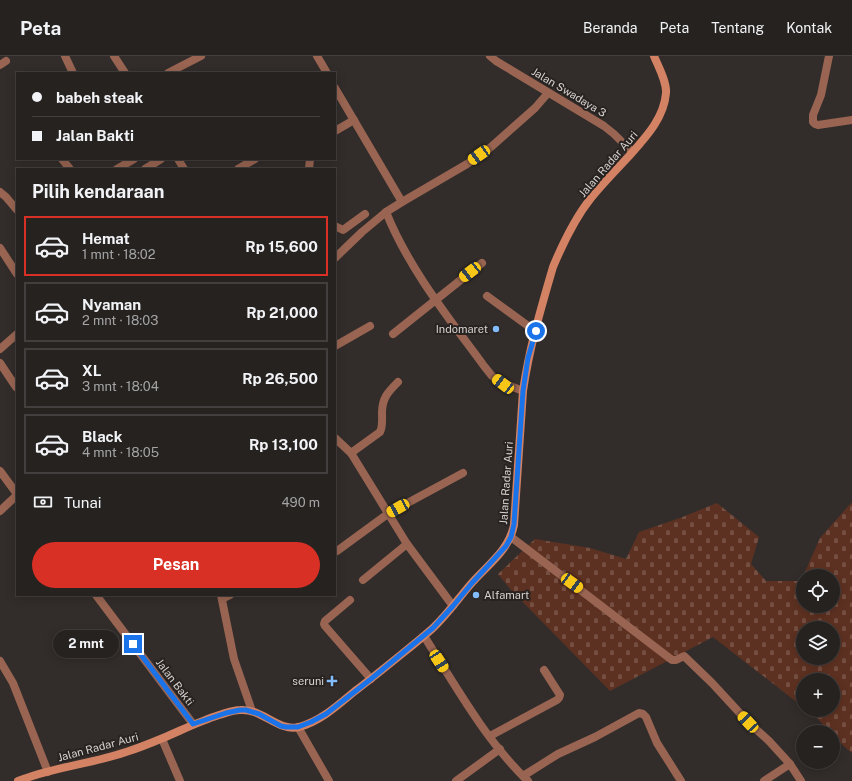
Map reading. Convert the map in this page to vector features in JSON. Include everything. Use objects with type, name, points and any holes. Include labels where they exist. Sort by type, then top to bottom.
[{"type":"main road","name":"Jalan Radar Auri","points":[[18,781],[125,753],[162,739],[193,724],[235,711],[252,711],[281,726],[286,727],[298,727],[311,722],[326,714],[424,636],[502,552],[511,537],[514,524],[523,391],[528,358],[553,267],[564,242],[590,199],[647,135],[661,113],[664,104],[666,85],[654,56]]},
{"type":"street","points":[[65,56],[73,72]]},
{"type":"street","points":[[114,56],[124,72]]},
{"type":"street","points":[[170,72],[201,56]]},
{"type":"street","points":[[317,56],[326,72]]},
{"type":"street","name":"Jalan Swadaya 3","points":[[490,56],[604,126],[632,152]]},
{"type":"street","points":[[829,56],[821,94],[813,115],[813,122],[818,125],[852,120]]},
{"type":"street","points":[[336,90],[402,202]]},
{"type":"street","points":[[336,257],[362,232],[386,212],[467,164],[491,146],[535,108],[548,93]]},
{"type":"street","points":[[336,130],[354,120]]},
{"type":"street","points":[[63,160],[69,168]]},
{"type":"street","points":[[119,168],[132,160]]},
{"type":"street","points":[[147,168],[159,160]]},
{"type":"street","points":[[240,168],[253,160]]},
{"type":"street","points":[[0,192],[16,209]]},
{"type":"street","points":[[386,212],[392,227],[418,274],[435,300],[484,366],[492,376],[503,384],[523,391]]},
{"type":"street","points":[[336,227],[342,230],[366,214]]},
{"type":"street","points":[[0,248],[16,272]]},
{"type":"street","points":[[393,334],[482,263]]},
{"type":"street","points":[[487,296],[536,331]]},
{"type":"street","points":[[336,345],[370,326]]},
{"type":"street","points":[[0,349],[16,335]]},
{"type":"street","points":[[0,364],[16,387]]},
{"type":"street","points":[[351,453],[382,429],[382,406],[386,394],[398,382]]},
{"type":"street","points":[[336,439],[351,453],[407,544],[453,606]]},
{"type":"street","points":[[336,552],[389,513],[463,473]]},
{"type":"street","points":[[2,477],[16,494]]},
{"type":"street","points":[[0,511],[16,496]]},
{"type":"street","points":[[511,537],[597,601],[672,660],[676,660],[684,656],[712,683],[748,722],[769,741],[790,764],[801,781]]},
{"type":"street","points":[[363,580],[407,544]]},
{"type":"street","name":"Jalan Bakti","points":[[97,596],[193,724]]},
{"type":"street","points":[[222,597],[234,659],[252,711]]},
{"type":"street","points":[[350,600],[324,624],[371,679]]},
{"type":"street","points":[[424,636],[472,713],[525,778],[558,754],[595,737],[639,713],[646,717],[657,743],[681,781]]},
{"type":"street","points":[[0,661],[13,683],[48,772]]},
{"type":"street","points":[[490,736],[559,698],[560,694],[544,670]]},
{"type":"street","points":[[298,727],[329,781]]},
{"type":"street","points":[[162,739],[180,781]]},
{"type":"street","points":[[456,781],[500,749]]},
{"type":"street","points":[[764,781],[790,764]]},
{"type":"green space","points":[[852,502],[852,753],[840,743],[840,725],[823,725],[816,717],[840,717],[840,673],[796,673],[796,702],[713,637],[610,691],[511,590],[498,574],[535,539],[590,548],[626,559],[639,532],[717,503],[759,537],[751,564],[766,581],[796,581],[796,613],[840,613],[840,569],[806,569],[820,538]]},
{"type":"place","name":"Indomaret","points":[[496,329]]},
{"type":"place","name":"Alfamart","points":[[476,595]]},
{"type":"place","name":"seruni","points":[[332,681]]},
{"type":"route","points":[[133,644],[193,724],[226,713],[246,710],[259,714],[281,726],[298,727],[319,719],[326,714],[433,628],[506,546],[513,532],[523,391],[528,358],[536,331]]}]
